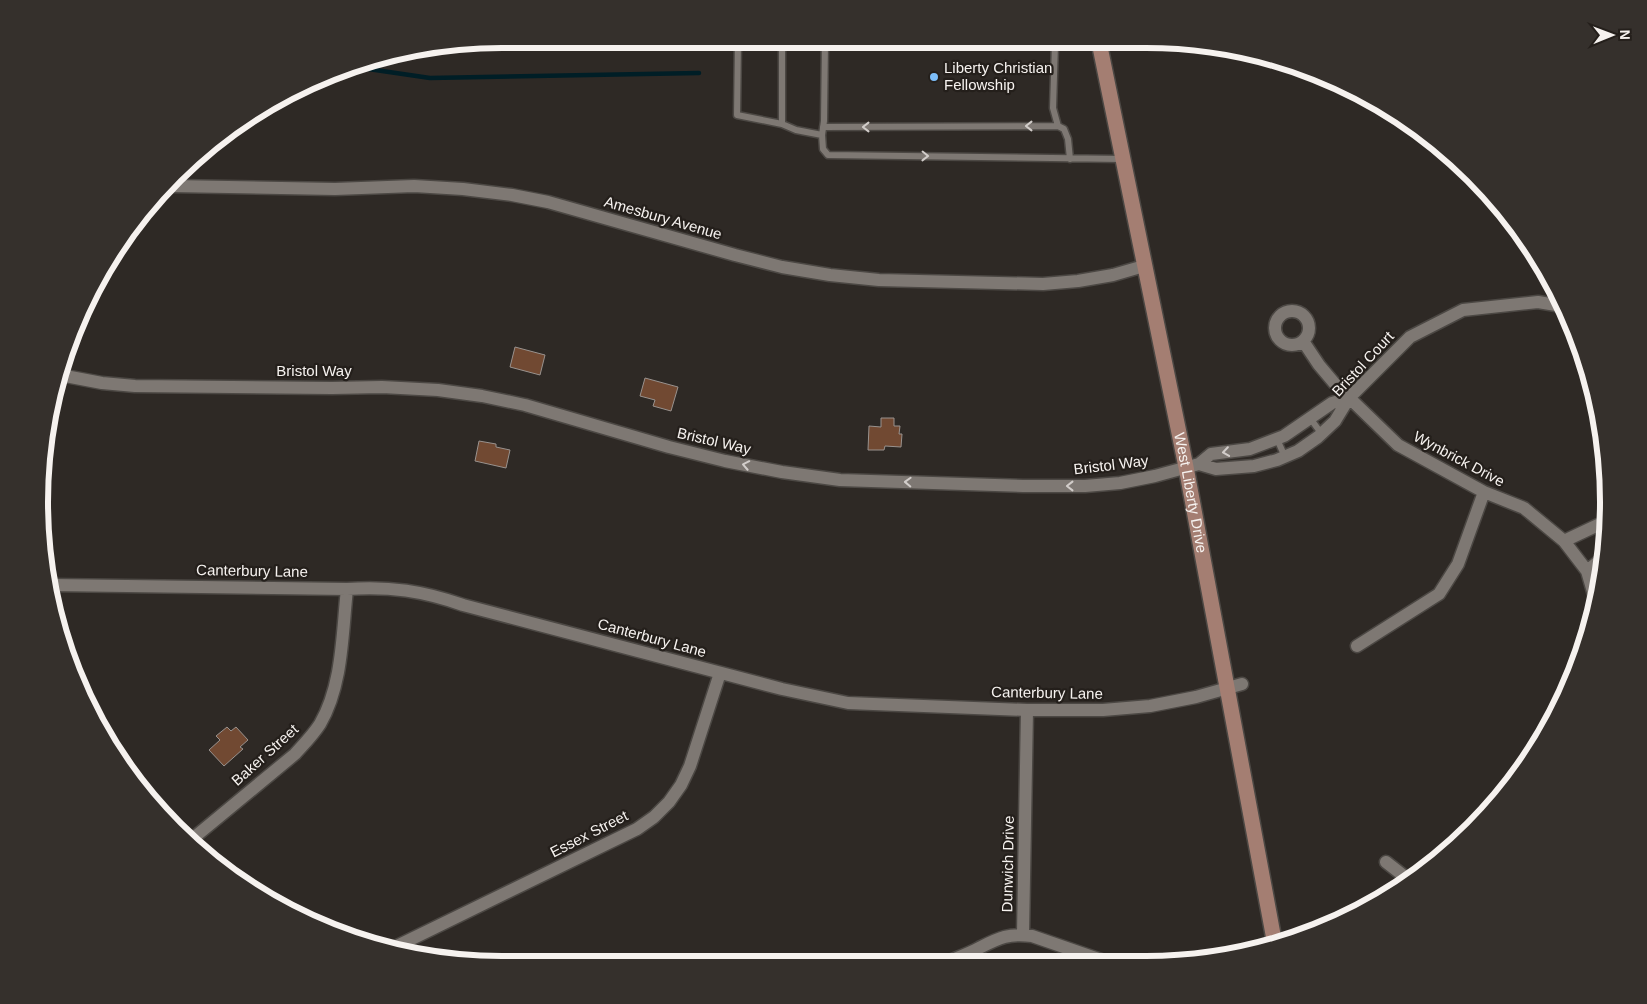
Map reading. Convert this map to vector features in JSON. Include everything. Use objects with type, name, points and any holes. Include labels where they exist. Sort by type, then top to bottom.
[{"type":"main road","points":[[1097,48],[1102,60]]},
{"type":"main road","name":"West Liberty Drive","points":[[1100,48],[1144,266],[1192,466],[1227,688],[1274,938]]},
{"type":"street","name":"Amesbury Avenue","points":[[176,186],[335,188],[414,186],[473,190],[548,202],[782,267],[830,275],[879,280],[1043,284],[1078,282],[1114,275],[1144,266]]},
{"type":"street","name":"Bristol Court","points":[[1192,466],[1216,470],[1254,466],[1277,460],[1298,451],[1335,421],[1349,398],[1410,337],[1462,310],[1538,302],[1555,305]]},
{"type":"street","name":"Wynbrick Drive","points":[[1303,341],[1319,365],[1349,398],[1398,445],[1484,492],[1524,508],[1564,541],[1587,571],[1592,587]]},
{"type":"street","name":"Bristol Way","points":[[66,376],[102,383],[135,386],[332,388],[382,386],[438,390],[482,396],[525,405],[669,448],[782,472],[840,480],[1023,486],[1085,486],[1120,483],[1155,476],[1192,466],[1211,454],[1250,448],[1284,436],[1332,403],[1349,398]]},
{"type":"street","points":[[1357,646],[1439,594],[1458,564],[1484,492]]},
{"type":"street","points":[[1564,541],[1599,526]]},
{"type":"street","points":[[1587,571],[1595,564]]},
{"type":"street","name":"Canterbury Lane","points":[[55,585],[347,589],[378,587],[418,591],[463,605],[720,673],[848,703],[1027,710],[1103,710],[1150,706],[1196,697],[1242,684]]},
{"type":"street","name":"Baker Street","points":[[195,837],[295,754],[320,724],[335,689],[347,589]]},
{"type":"street","name":"Essex Street","points":[[400,945],[637,829],[654,817],[669,802],[681,785],[690,766],[720,673]]},
{"type":"street","name":"Dunwich Drive","points":[[1023,934],[1027,710]]},
{"type":"street","points":[[1386,862],[1404,876]]},
{"type":"street","points":[[960,956],[995,939],[1023,934],[1090,956]]},
{"type":"lane","points":[[738,48],[737,115],[782,124],[796,130],[822,136]]},
{"type":"lane","points":[[782,48],[782,124]]},
{"type":"lane","points":[[825,48],[822,136],[823,149],[828,155],[1122,159]]},
{"type":"lane","points":[[1055,48],[1053,108],[1058,126]]},
{"type":"lane","points":[[823,127],[1058,126],[1064,129],[1068,139],[1070,159]]},
{"type":"lane","points":[[1310,418],[1321,433]]},
{"type":"lane","points":[[1276,439],[1285,456]]},
{"type":"lane","points":[[1250,448],[1254,466]]},
{"type":"building","points":[[515,347],[545,355],[540,375],[510,367]]},
{"type":"building","points":[[645,378],[678,387],[671,411],[653,406],[655,400],[640,396]]},
{"type":"building","points":[[881,418],[894,418],[894,426],[900,426],[899,434],[902,434],[901,447],[885,446],[884,450],[868,450],[869,426],[881,427]]},
{"type":"building","points":[[479,441],[496,444],[496,447],[510,450],[506,468],[475,461]]},
{"type":"building","points":[[227,727],[231,731],[236,727],[248,740],[240,747],[243,749],[224,766],[209,750],[220,740],[216,736]]},
{"type":"waterway","points":[[366,69],[430,78],[699,73]]},
{"type":"place","name":"Liberty Christian Fellowship","points":[[934,77]]}]
